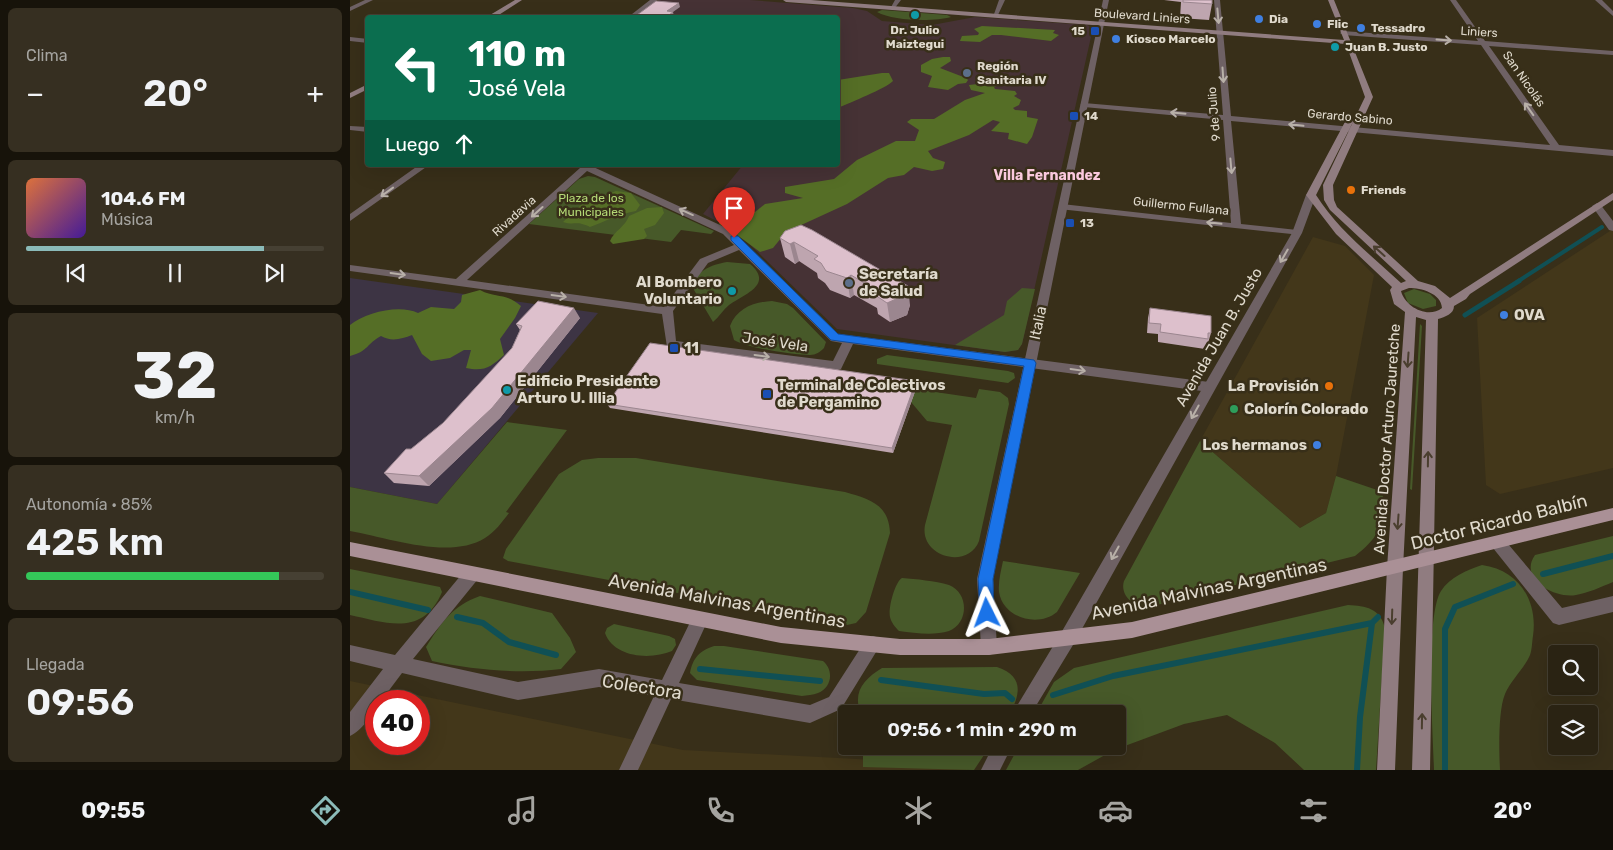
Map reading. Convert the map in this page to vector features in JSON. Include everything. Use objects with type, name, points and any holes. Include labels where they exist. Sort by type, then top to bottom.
[{"type":"main road","points":[[493,15],[519,0]]},
{"type":"main road","name":"Boulevard Liniers","points":[[786,0],[1347,42]]},
{"type":"main road","name":"Avenida Juan B. Justo","points":[[1331,0],[1347,42],[1362,96],[1328,185],[1329,200],[1333,208],[1415,284]]},
{"type":"main road","points":[[350,96],[365,88]]},
{"type":"main road","name":"Avenida Juan B. Justo","points":[[1310,195],[1350,130]]},
{"type":"main road","points":[[1310,195],[1318,209],[1399,286],[1415,284],[1436,291],[1466,290]]},
{"type":"main road","points":[[1421,770],[1432,316],[1445,313],[1448,304],[1462,296],[1466,290],[1613,196]]},
{"type":"main road","name":"Avenida Doctor Arturo Jauretche","points":[[1399,286],[1395,296],[1403,307],[1432,316]]},
{"type":"main road","points":[[1436,291],[1448,304]]},
{"type":"main road","name":"Avenida Doctor Arturo Jauretche","points":[[1386,770],[1394,568],[1412,311]]},
{"type":"main road","name":"Doctor Ricardo Balbín","points":[[1394,568],[1613,514]]},
{"type":"main road","name":"Avenida Malvinas Argentinas","points":[[350,549],[782,635],[873,644],[940,648],[989,647],[1132,630],[1394,568]]},
{"type":"street","points":[[350,9],[370,0]]},
{"type":"street","points":[[634,15],[654,0]]},
{"type":"street","points":[[892,8],[898,0]]},
{"type":"street","points":[[995,16],[1002,0]]},
{"type":"street","name":"Italia","points":[[989,647],[985,579],[1106,0]]},
{"type":"street","name":"9 de Julio","points":[[1217,0],[1236,226]]},
{"type":"street","name":"San Nicolás","points":[[1453,0],[1557,148]]},
{"type":"street","points":[[1598,0],[1613,14]]},
{"type":"street","name":"Liniers","points":[[1343,33],[1613,53]]},
{"type":"street","points":[[350,39],[365,41]]},
{"type":"street","name":"Gerardo Sabino","points":[[1084,105],[1613,153]]},
{"type":"street","points":[[350,128],[365,130]]},
{"type":"street","points":[[350,218],[422,167]]},
{"type":"street","name":"Rivadavia","points":[[458,283],[583,167]]},
{"type":"street","points":[[586,167],[727,232],[834,338],[1209,387]]},
{"type":"street","name":"Avenida Juan B. Justo","points":[[1026,705],[1066,639],[1297,233],[1310,195]]},
{"type":"street","name":"Guillermo Fullana","points":[[1062,206],[1297,233]]},
{"type":"street","points":[[1597,206],[1613,228]]},
{"type":"street","points":[[350,268],[667,311],[704,261],[742,245]]},
{"type":"street","name":"José Vela","points":[[667,311],[670,344],[837,366],[849,340]]},
{"type":"street","points":[[1498,543],[1560,617],[1613,604]]},
{"type":"street","points":[[350,727],[398,664],[472,574]]},
{"type":"street","points":[[628,770],[700,620]]},
{"type":"street","name":"Colectora","points":[[350,654],[518,690],[599,678],[810,714],[835,703],[873,644]]},
{"type":"street","points":[[990,770],[998,755]]},
{"type":"shaded area","points":[[659,0],[750,0],[853,8],[867,11],[882,21],[932,25],[975,17],[1087,25],[1093,28],[1022,344],[1018,350],[1005,352],[837,329],[736,231],[703,214],[741,167],[840,167],[840,15],[639,15]]},
{"type":"shaded area","points":[[1613,229],[1613,468],[1500,494],[1486,485],[1477,318]]},
{"type":"shaded area","points":[[1313,237],[1345,246],[1374,275],[1336,476],[1326,513],[1300,528],[1200,441]]},
{"type":"shaded area","points":[[350,278],[598,313],[437,504],[350,487]]},
{"type":"shaded area","points":[[350,681],[393,690],[365,690],[365,755],[430,755],[430,698],[683,750],[971,765],[967,770],[350,770]]},
{"type":"green space","points":[[882,10],[947,15],[951,17],[924,20],[903,19],[877,12]]},
{"type":"green space","points":[[982,26],[1055,30],[1053,33],[1059,35],[1051,41],[992,35],[980,42],[960,41],[962,36],[978,35],[979,33],[974,29]]},
{"type":"green space","points":[[950,57],[951,61],[940,68],[966,78],[968,80],[966,83],[958,84],[948,90],[928,87],[932,76],[921,72],[921,65],[932,59]]},
{"type":"green space","points":[[889,73],[893,81],[840,107],[840,80]]},
{"type":"green space","points":[[996,82],[1001,84],[994,87],[995,89],[1015,91],[1017,94],[1014,96],[1021,100],[1019,105],[1013,108],[1015,110],[1027,111],[1027,117],[1038,119],[1032,137],[1027,144],[1008,139],[1009,133],[991,131],[1000,122],[993,120],[969,135],[928,151],[933,158],[945,162],[943,169],[932,171],[914,167],[904,175],[888,178],[847,204],[786,232],[773,248],[760,252],[733,232],[737,227],[727,228],[719,224],[726,214],[734,210],[755,212],[765,204],[803,198],[785,193],[785,187],[834,179],[857,160],[896,141],[915,141],[919,130],[907,122],[911,119],[934,119],[965,100],[985,93],[971,90],[969,85]]},
{"type":"green space","name":"Plaza de los Municipales","points":[[588,176],[595,177],[714,231],[711,234],[681,230],[671,242],[529,224],[579,179]]},
{"type":"green space","points":[[616,191],[631,193],[640,205],[636,211],[590,227],[563,222],[581,205]]},
{"type":"green space","points":[[662,207],[664,213],[655,225],[644,229],[647,236],[644,239],[613,244],[610,241],[629,216],[647,208]]},
{"type":"green space","points":[[727,262],[750,264],[757,271],[758,284],[754,289],[729,305],[713,322],[694,290],[694,283],[704,270]]},
{"type":"green space","points":[[1022,288],[1035,289],[1022,344],[1018,350],[1005,352],[955,345],[1004,315],[1007,301]]},
{"type":"green space","points":[[1414,289],[1430,294],[1436,300],[1436,306],[1423,309],[1408,303],[1404,293]]},
{"type":"green space","points":[[480,290],[505,297],[521,306],[500,339],[504,355],[487,368],[466,368],[471,350],[464,350],[450,358],[431,361],[422,354],[412,335],[396,339],[381,336],[361,352],[350,356],[350,325],[357,320],[374,313],[393,309],[411,310],[418,313],[431,307],[454,309],[461,302],[462,295]]},
{"type":"green space","points":[[772,301],[787,304],[793,308],[826,342],[824,348],[814,354],[803,355],[760,348],[734,340],[730,326],[737,315],[747,307]]},
{"type":"green space","points":[[1420,324],[1422,326],[1412,490],[1410,489]]},
{"type":"green space","points":[[887,355],[1008,371],[1014,373],[1015,378],[1008,383],[877,364],[877,359]]},
{"type":"green space","points":[[915,389],[976,398],[979,389],[1000,392],[1008,398],[1009,404],[979,541],[973,550],[965,555],[955,557],[937,552],[929,545],[925,536],[925,525],[952,425],[927,421],[911,402]]},
{"type":"green space","points":[[507,422],[567,430],[506,512],[509,513],[489,536],[471,544],[455,547],[437,547],[401,542],[350,531],[350,487],[437,504]]},
{"type":"green space","points":[[1200,441],[1300,528],[1326,513],[1336,476],[1383,492],[1381,521],[1376,535],[1355,556],[1167,603],[1151,606],[1135,604],[1125,594],[1124,581]]},
{"type":"green space","points":[[636,458],[845,492],[870,500],[882,509],[886,515],[890,533],[866,612],[856,623],[847,625],[508,561],[503,558],[506,549],[559,474],[582,460]]},
{"type":"green space","points":[[1613,536],[1613,582],[1576,595],[1558,594],[1541,586],[1531,572],[1531,564],[1535,555]]},
{"type":"green space","points":[[1003,561],[1080,573],[1057,612],[1049,617],[1031,620],[1014,614],[1002,601],[999,588]]},
{"type":"green space","points":[[1482,565],[1495,568],[1516,580],[1529,599],[1534,623],[1531,653],[1505,694],[1503,701],[1499,752],[1500,770],[1434,770],[1431,649],[1436,604],[1441,591],[1449,582],[1465,572]]},
{"type":"green space","points":[[350,569],[440,587],[442,592],[434,606],[425,616],[414,621],[390,623],[350,615]]},
{"type":"green space","points":[[902,578],[938,582],[956,589],[963,601],[964,608],[963,615],[956,627],[943,633],[924,634],[899,631],[891,621],[890,613],[895,590],[899,580]]},
{"type":"green space","points":[[480,596],[552,613],[570,638],[576,652],[561,669],[529,671],[464,667],[432,661],[426,647],[437,630],[455,610]]},
{"type":"green space","points":[[1348,605],[1366,607],[1380,616],[1385,628],[1376,770],[1304,770],[1275,743],[1227,715],[1184,724],[1126,746],[1126,705],[1041,705],[1054,682],[1074,668]]},
{"type":"green space","points":[[614,624],[669,636],[675,639],[676,645],[672,651],[654,656],[634,655],[625,652],[616,648],[605,633],[607,628]]},
{"type":"green space","points":[[714,646],[823,661],[829,669],[829,683],[823,691],[802,696],[697,680],[690,673],[693,663],[704,650]]},
{"type":"green space","points":[[997,667],[1012,675],[1018,692],[1014,705],[859,705],[858,699],[861,687],[882,668]]},
{"type":"green space","points":[[863,755],[984,755],[974,770],[863,767]]},
{"type":"green space","points":[[1014,755],[1105,755],[1078,770],[1006,770]]},
{"type":"building","points":[[1183,0],[1212,0],[1212,4],[1183,2]]},
{"type":"building","points":[[656,1],[679,3],[667,11],[673,12],[669,15],[637,15]]},
{"type":"building","points":[[801,225],[908,286],[905,295],[887,303],[875,295],[879,292],[851,275],[847,278],[826,271],[821,263],[814,259],[818,256],[794,242],[790,244],[780,238],[785,231]]},
{"type":"building","points":[[538,301],[574,308],[492,408],[419,476],[384,473],[406,449],[411,449],[443,423],[512,348],[522,326],[516,324]]},
{"type":"building","points":[[1150,308],[1211,316],[1211,333],[1208,333],[1208,339],[1160,332],[1161,324],[1149,323]]},
{"type":"building","name":"Terminal de Colectivos de Pergamino","points":[[650,343],[916,381],[892,448],[607,404]]},
{"type":"waterway","points":[[1517,282],[1602,227]]},
{"type":"waterway","points":[[1465,315],[1519,281]]},
{"type":"waterway","points":[[1543,574],[1613,556]]},
{"type":"waterway","points":[[1445,770],[1445,629],[1455,607],[1513,584]]},
{"type":"waterway","points":[[350,592],[428,610]]},
{"type":"waterway","points":[[457,617],[483,623],[509,642],[556,655]]},
{"type":"waterway","points":[[1372,623],[1378,617]]},
{"type":"waterway","points":[[1053,695],[1113,676],[1372,623]]},
{"type":"waterway","points":[[1357,770],[1360,717],[1372,623]]},
{"type":"waterway","points":[[700,669],[820,681]]},
{"type":"waterway","points":[[881,680],[984,694],[1005,693],[1012,699]]},
{"type":"place","name":"Dr. Julio Maiztegui","points":[[915,15]]},
{"type":"place","name":"Dia","points":[[1259,19]]},
{"type":"place","name":"Flic","points":[[1317,24]]},
{"type":"place","name":"Tessadro","points":[[1361,28]]},
{"type":"place","name":"15","points":[[1095,31]]},
{"type":"place","name":"Kiosco Marcelo","points":[[1116,39]]},
{"type":"place","name":"Juan B. Justo","points":[[1335,47]]},
{"type":"place","name":"Región Sanitaria IV","points":[[967,73]]},
{"type":"place","name":"14","points":[[1074,116]]},
{"type":"place","name":"Friends","points":[[1351,190]]},
{"type":"place","name":"13","points":[[1070,223]]},
{"type":"place","name":"Secretaría de Salud","points":[[849,283]]},
{"type":"place","name":"Al Bombero Voluntario","points":[[732,291]]},
{"type":"place","name":"OVA","points":[[1504,315]]},
{"type":"place","name":"11","points":[[674,348]]},
{"type":"place","name":"La Provisión","points":[[1329,386]]},
{"type":"place","name":"Edificio Presidente Arturo U. Illia","points":[[507,390]]},
{"type":"place","name":"Terminal de Colectivos de Pergamino","points":[[767,394]]},
{"type":"place","name":"Colorín Colorado","points":[[1234,409]]},
{"type":"place","name":"Los hermanos","points":[[1317,445]]},
{"type":"district","name":"Villa Fernandez","points":[[1047,175]]},
{"type":"route","points":[[734,238],[834,338],[1030,363],[985,579],[987,613]]}]
